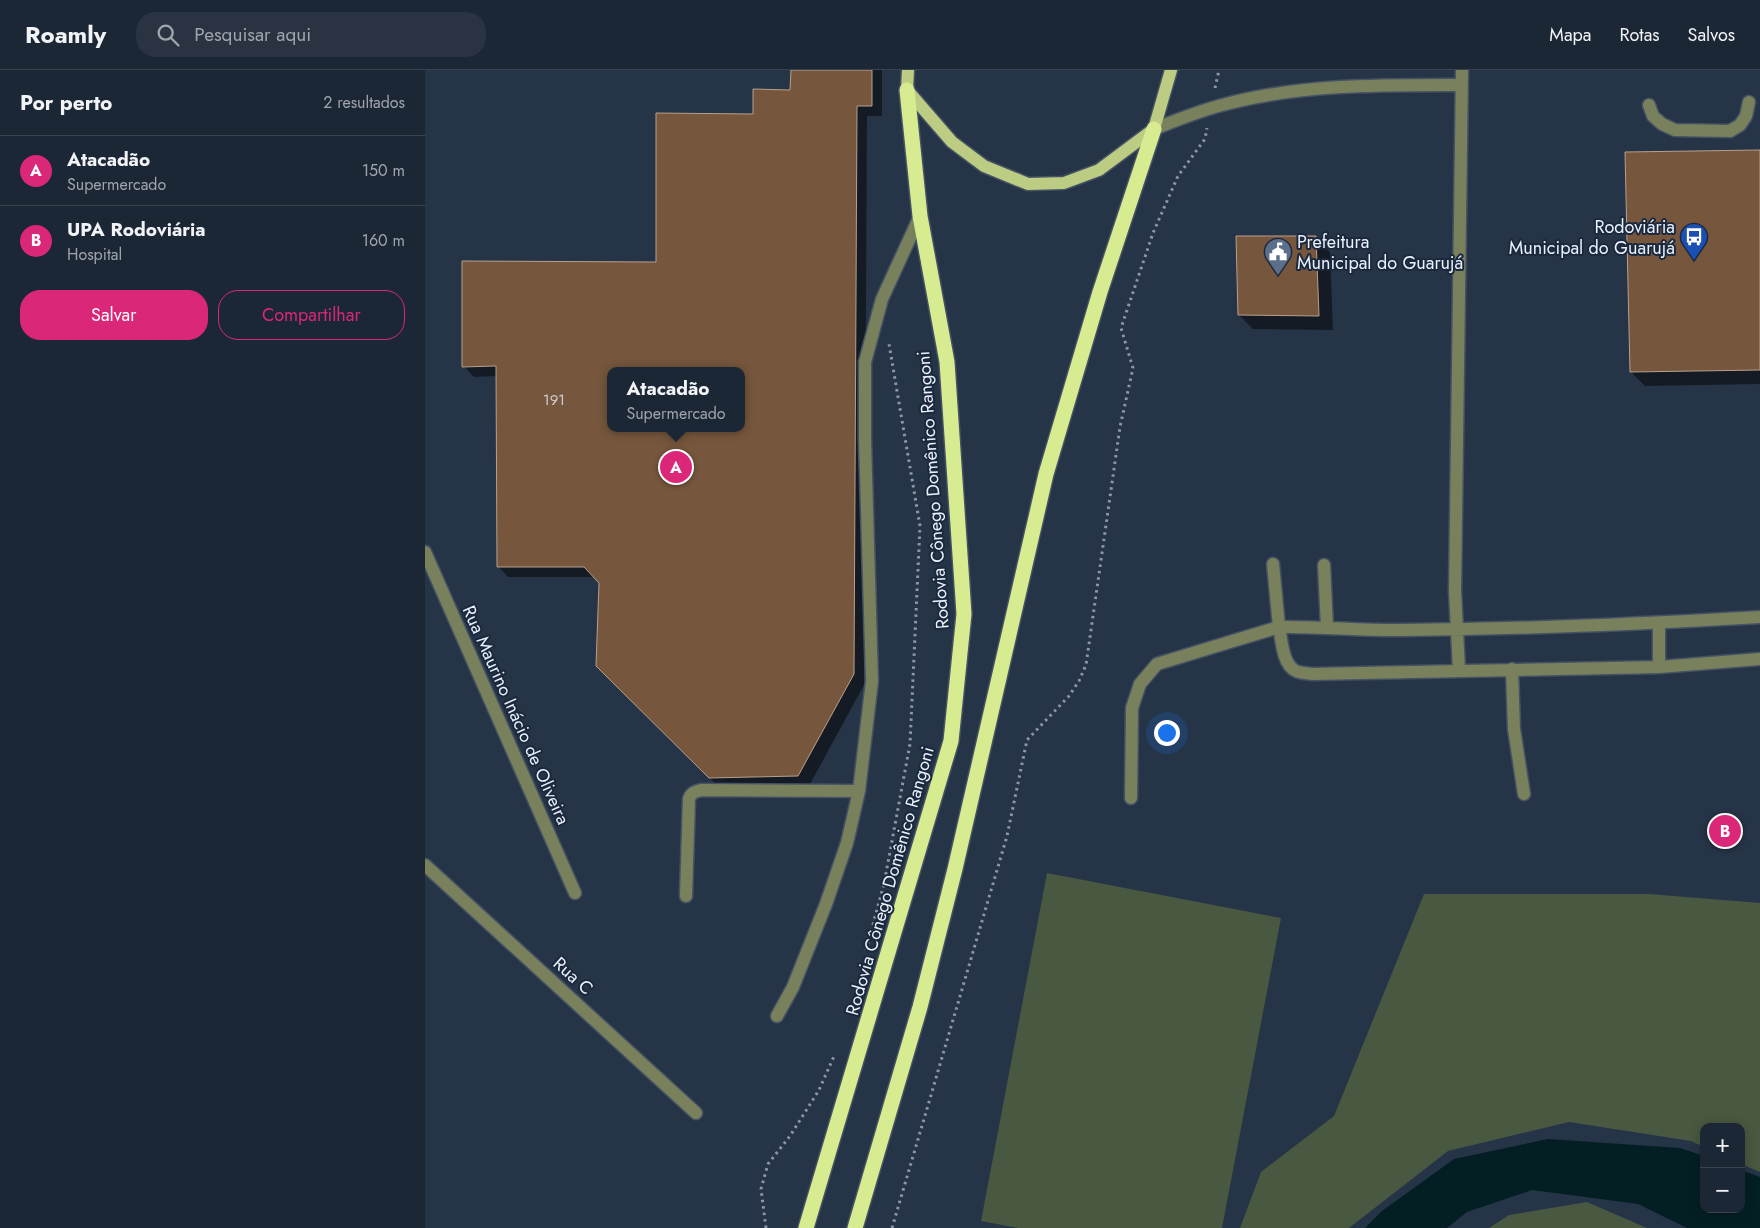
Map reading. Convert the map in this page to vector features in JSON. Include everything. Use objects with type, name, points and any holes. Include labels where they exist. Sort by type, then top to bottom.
[{"type":"highway","name":"Rodovia Cônego Domênico Rangoni","points":[[806,1228],[951,741],[964,614],[947,362],[920,216],[907,90]]},
{"type":"highway","points":[[855,1228],[920,1008],[955,869],[1046,474],[1100,292],[1154,129]]},
{"type":"main road","points":[[908,70],[907,90],[952,142],[984,166],[1028,184],[1064,183],[1099,170],[1154,129],[1171,70]]},
{"type":"street","points":[[1459,670],[1455,591],[1462,70]]},
{"type":"street","points":[[1154,129],[1211,108],[1281,92],[1357,85],[1461,85]]},
{"type":"street","points":[[1649,105],[1653,116],[1675,130],[1730,131],[1739,125],[1746,116],[1749,102]]},
{"type":"street","points":[[777,1016],[793,986],[826,904],[847,843],[859,791],[871,681],[865,362],[882,299],[920,216]]},
{"type":"street","name":"Rua Maurino Inácio de Oliveira","points":[[425,552],[575,893]]},
{"type":"street","points":[[1273,564],[1279,627],[1286,660],[1291,668],[1298,672],[1312,674],[1659,667],[1760,659]]},
{"type":"street","points":[[1324,565],[1327,627]]},
{"type":"street","points":[[1131,798],[1132,708],[1140,684],[1157,664],[1279,627],[1327,627],[1362,630],[1456,630],[1760,618]]},
{"type":"street","points":[[1659,623],[1659,667]]},
{"type":"street","points":[[1512,669],[1514,729],[1525,794]]},
{"type":"street","points":[[686,896],[689,799],[694,792],[701,790],[859,791]]},
{"type":"street","name":"Rua C","points":[[425,865],[696,1113]]},
{"type":"path","points":[[892,1228],[1007,836],[1027,740],[1069,696],[1079,681],[1086,665],[1120,427],[1133,368],[1121,328],[1153,232],[1179,176],[1205,138],[1219,70]]},
{"type":"shaded area","points":[[1047,873],[1281,918],[1222,1228],[1018,1228],[981,1221]]},
{"type":"shaded area","points":[[1424,894],[1649,894],[1760,903],[1760,1172],[1745,1166],[1745,1123],[1700,1123],[1700,1145],[1691,1141],[1569,1122],[1448,1151],[1349,1228],[1240,1228],[1261,1172],[1334,1116]]},
{"type":"shaded area","points":[[1548,1139],[1680,1148],[1700,1155],[1700,1213],[1745,1213],[1745,1171],[1760,1177],[1760,1228],[1687,1228],[1638,1204],[1532,1190],[1467,1212],[1447,1228],[1365,1228],[1382,1211],[1454,1159]]},
{"type":"shaded area","points":[[1587,1202],[1647,1228],[1489,1228],[1509,1215]]},
{"type":"building","points":[[791,70],[872,70],[872,106],[857,106],[854,674],[798,776],[709,778],[596,666],[599,583],[584,567],[497,567],[496,366],[462,367],[462,261],[656,262],[656,113],[753,114],[753,89],[790,90]]},
{"type":"building","name":"Rodoviária Municipal do Guarujá","points":[[1760,150],[1760,370],[1630,372],[1625,152]]},
{"type":"building","name":"Prefeitura Municipal do Guarujá","points":[[1236,236],[1316,236],[1319,316],[1238,315]]},
{"type":"place","name":"Rodoviária Municipal do Guarujá","points":[[1694,261]]},
{"type":"place","name":"Prefeitura Municipal do Guarujá","points":[[1278,276]]},
{"type":"place","name":"Atacadão","points":[[676,467]]},
{"type":"place","name":"UPA Rodoviária","points":[[1725,831]]}]
